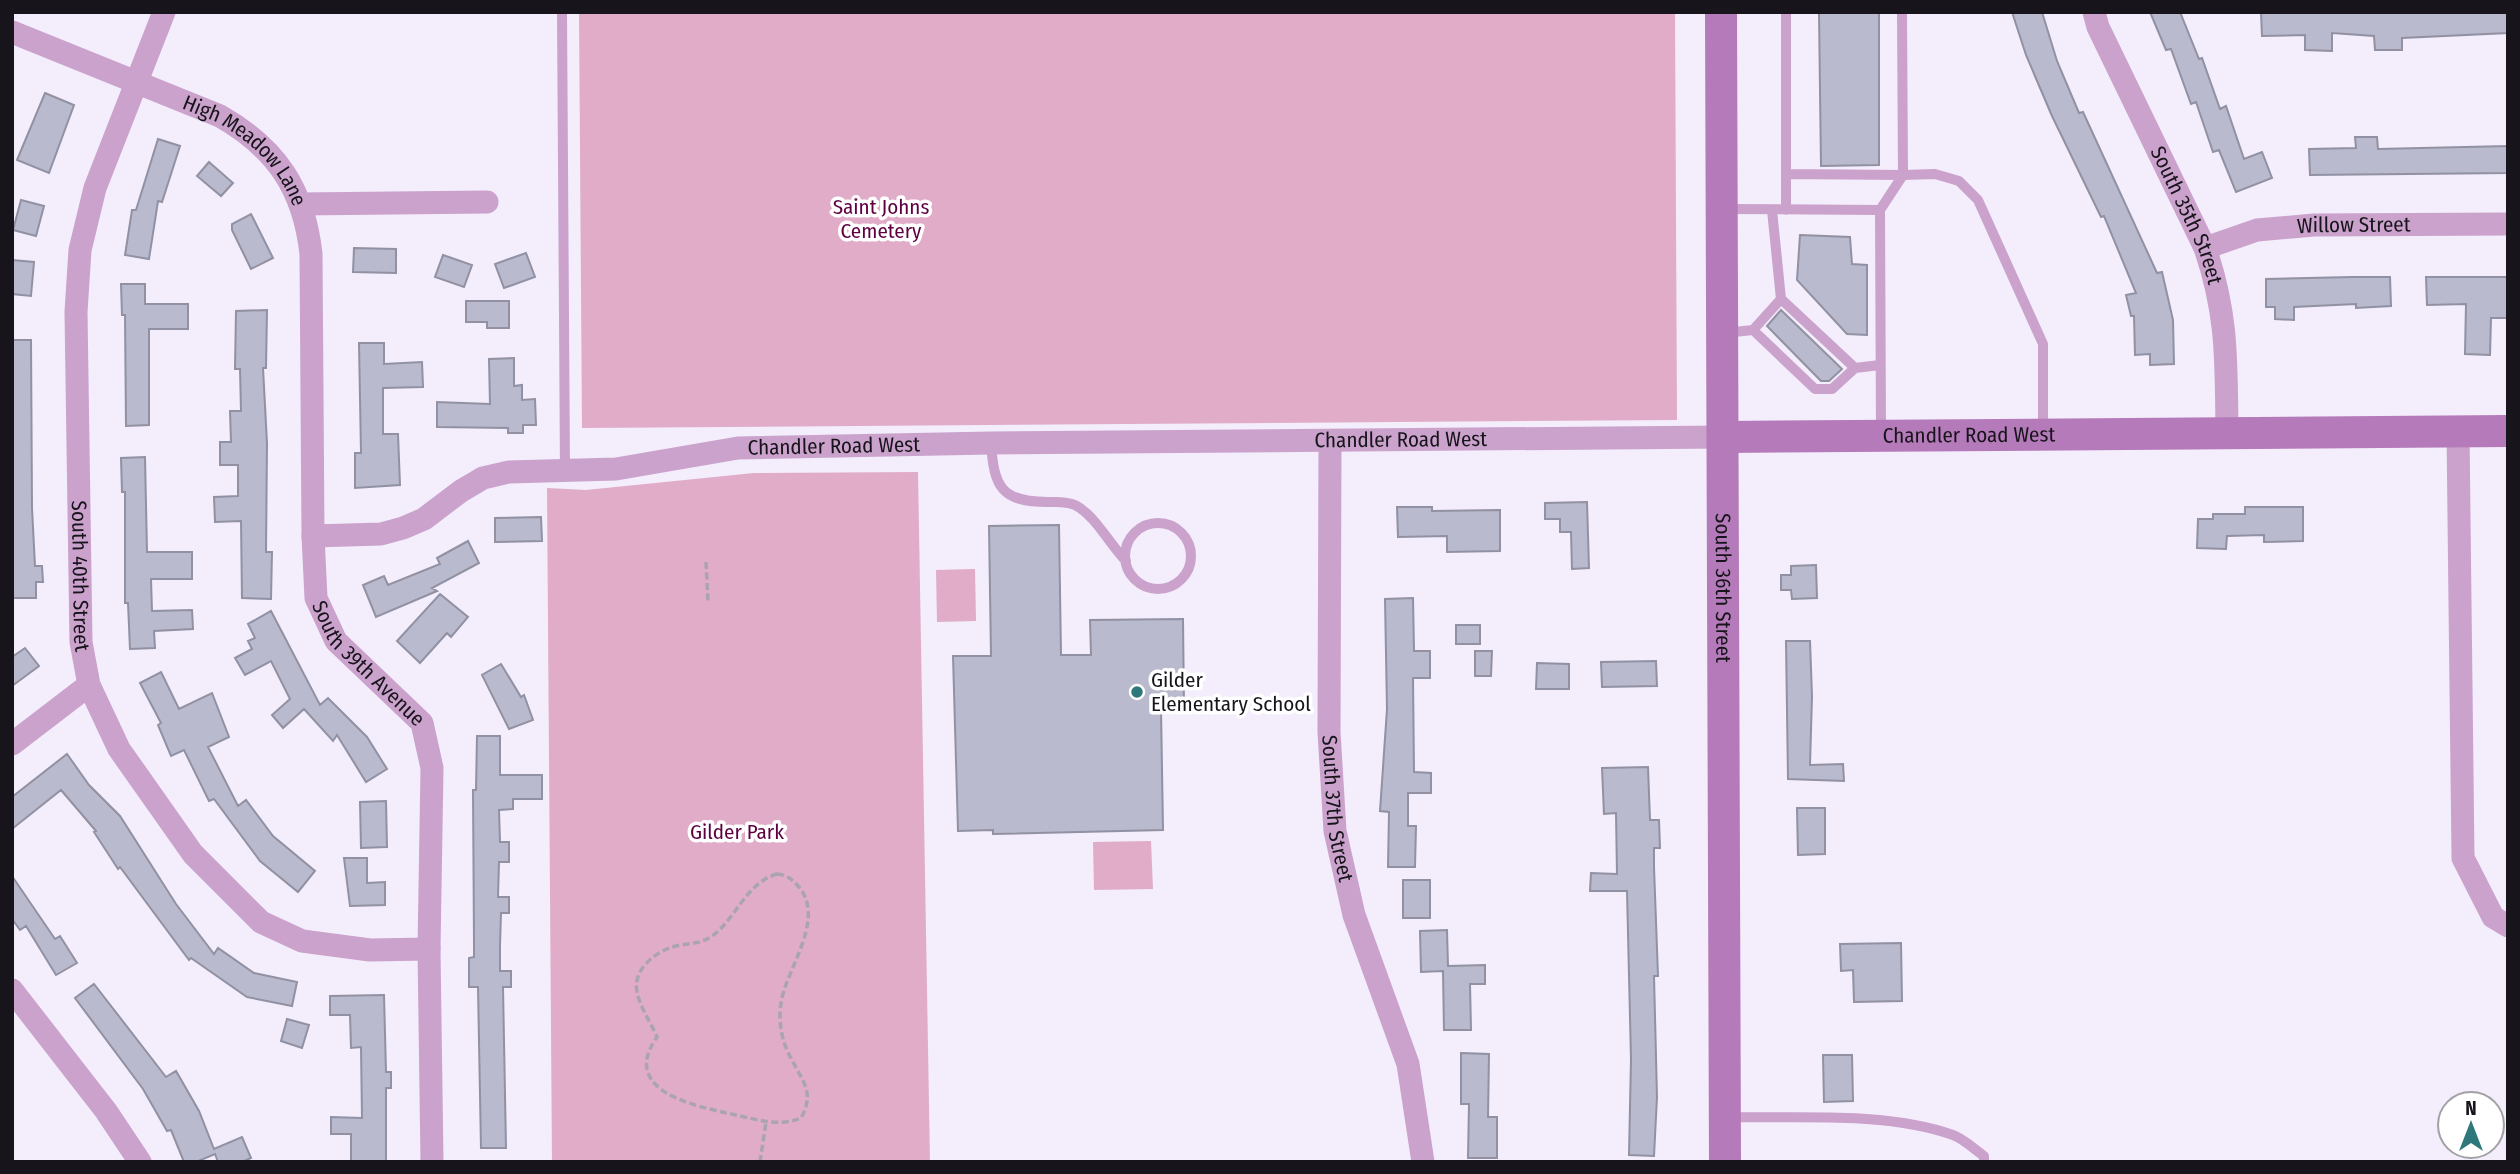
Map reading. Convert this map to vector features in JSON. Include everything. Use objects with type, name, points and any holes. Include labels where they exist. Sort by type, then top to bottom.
[{"type":"main road","name":"South 36th Street","points":[[1721,12],[1723,209],[1739,331],[1724,437],[1725,1162]]},
{"type":"main road","name":"Chandler Road West","points":[[1724,437],[2227,431],[2508,431]]},
{"type":"street","name":"South 40th Street","points":[[164,12],[95,188],[80,250],[76,312],[80,642],[89,685],[119,749],[193,854],[261,922],[302,941],[370,950],[429,948]]},
{"type":"street","name":"South 35th Street","points":[[2094,12],[2098,27],[2205,248],[2218,286],[2225,325],[2227,431]]},
{"type":"street","name":"High Meadow Lane","points":[[12,32],[220,116],[251,134],[285,172],[300,204],[487,202]]},
{"type":"street","name":"South 39th Avenue","points":[[300,204],[308,224],[311,254],[316,598],[337,641],[422,723],[432,768],[429,948],[432,1162]]},
{"type":"street","name":"Willow Street","points":[[2205,248],[2257,230],[2302,226],[2508,224]]},
{"type":"street","points":[[2458,431],[2463,858],[2493,917],[2508,926]]},
{"type":"street","name":"Chandler Road West","points":[[313,536],[381,534],[403,528],[424,519],[483,478],[509,472],[616,469],[738,449],[776,446],[1331,443],[1724,437]]},
{"type":"street","name":"South 37th Street","points":[[1331,443],[1329,732],[1335,831],[1354,915],[1408,1064],[1423,1162]]},
{"type":"street","points":[[12,744],[89,685]]},
{"type":"street","points":[[12,990],[106,1111],[140,1162]]},
{"type":"lane","points":[[562,12],[565,470]]},
{"type":"lane","points":[[1786,12],[1786,209]]},
{"type":"lane","points":[[1881,434],[1880,210],[1903,175],[1902,12]]},
{"type":"lane","points":[[1786,174],[1935,174],[1959,181],[1978,200],[2043,344],[2043,434]]},
{"type":"lane","points":[[1723,209],[1880,210]]},
{"type":"lane","points":[[1772,210],[1781,299],[1799,322],[1830,352],[1855,368]]},
{"type":"lane","points":[[1739,331],[1781,299]]},
{"type":"lane","points":[[1739,331],[1777,344],[1807,375],[1815,389],[1832,390],[1855,368],[1880,365]]},
{"type":"lane","points":[[991,443],[996,481],[1006,494],[1024,502],[1065,502],[1077,506],[1126,561],[1136,581],[1157,589],[1178,582],[1186,574],[1191,552],[1182,534],[1164,524],[1154,524],[1144,527],[1129,541],[1126,561]]},
{"type":"lane","points":[[1725,1117],[1880,1121],[1930,1129],[1955,1136],[1984,1156],[1984,1162]]},
{"type":"path","points":[[706,562],[708,602]]},
{"type":"path","points":[[777,874],[785,875],[794,881],[802,891],[808,910],[804,936],[785,989],[780,1013],[785,1044],[807,1084],[809,1097],[801,1118],[782,1124],[766,1122],[692,1105],[655,1084],[647,1065],[651,1044],[657,1037],[637,991],[641,971],[654,956],[680,945],[699,944],[716,933],[754,888],[768,877],[777,874]]},
{"type":"path","points":[[760,1162],[766,1122]]},
{"type":"green space","name":"Saint Johns Cemetery","points":[[579,12],[1675,12],[1677,420],[582,428]]},
{"type":"green space","name":"Gilder Park","points":[[918,472],[930,1162],[552,1162],[547,488],[586,490],[754,473]]},
{"type":"green space","points":[[975,569],[976,621],[937,622],[936,570]]},
{"type":"green space","points":[[1151,841],[1153,889],[1094,890],[1093,842]]},
{"type":"building","points":[[1819,12],[1879,12],[1879,165],[1821,166]]},
{"type":"building","points":[[2012,12],[2042,12],[2057,61],[2079,113],[2083,112],[2157,273],[2162,272],[2173,320],[2174,364],[2150,365],[2150,354],[2135,355],[2134,316],[2131,316],[2126,295],[2136,293],[2104,216],[2101,217],[2052,116],[2026,55]]},
{"type":"building","points":[[2150,12],[2180,12],[2199,59],[2202,58],[2220,109],[2226,106],[2244,159],[2262,152],[2272,178],[2236,192],[2219,150],[2213,152],[2196,102],[2191,104],[2171,49],[2166,50]]},
{"type":"building","points":[[2261,12],[2508,12],[2508,33],[2402,38],[2402,50],[2375,50],[2374,36],[2332,33],[2332,51],[2305,50],[2305,35],[2262,36]]},
{"type":"building","points":[[45,93],[74,105],[49,173],[17,160]]},
{"type":"building","points":[[2355,137],[2377,137],[2378,149],[2508,146],[2508,173],[2310,175],[2309,149],[2356,148]]},
{"type":"building","points":[[158,139],[180,146],[162,202],[158,201],[149,259],[125,255],[132,210],[136,210]]},
{"type":"building","points":[[209,162],[233,183],[221,196],[197,176]]},
{"type":"building","points":[[21,200],[44,206],[36,236],[13,230]]},
{"type":"building","points":[[251,214],[273,258],[251,269],[232,230],[232,224]]},
{"type":"building","points":[[1800,235],[1850,237],[1852,264],[1867,265],[1867,335],[1847,334],[1797,280]]},
{"type":"building","points":[[354,248],[396,249],[396,273],[353,272]]},
{"type":"building","points":[[526,253],[535,277],[504,288],[495,264]]},
{"type":"building","points":[[443,255],[472,265],[464,287],[435,277]]},
{"type":"building","points":[[12,260],[34,262],[31,296],[12,294]]},
{"type":"building","points":[[2390,277],[2391,306],[2356,308],[2356,304],[2294,307],[2294,320],[2275,319],[2275,307],[2266,307],[2266,279]]},
{"type":"building","points":[[2426,277],[2508,277],[2508,318],[2491,318],[2490,355],[2465,354],[2466,304],[2427,305]]},
{"type":"building","points":[[121,284],[145,284],[145,304],[188,304],[188,329],[149,329],[149,425],[126,426],[125,315],[122,315]]},
{"type":"building","points":[[466,301],[509,301],[509,328],[487,328],[487,322],[466,322]]},
{"type":"building","points":[[267,310],[266,368],[263,368],[267,443],[266,552],[272,552],[271,599],[242,598],[241,521],[215,522],[214,497],[238,496],[238,465],[220,465],[220,442],[231,442],[230,411],[241,411],[240,369],[235,369],[236,311]]},
{"type":"building","points":[[1781,310],[1842,369],[1829,381],[1821,381],[1767,326]]},
{"type":"building","points":[[12,340],[31,340],[32,508],[35,566],[42,566],[43,582],[36,582],[36,598],[12,598]]},
{"type":"building","points":[[359,343],[384,343],[384,364],[422,362],[423,387],[383,388],[383,434],[398,434],[400,485],[355,488],[355,453],[361,453]]},
{"type":"building","points":[[514,358],[514,386],[522,385],[522,400],[535,399],[536,425],[523,425],[523,433],[508,433],[508,428],[437,427],[437,402],[490,404],[489,359]]},
{"type":"building","points":[[145,457],[147,552],[192,552],[192,579],[151,579],[152,611],[192,610],[193,629],[154,631],[155,648],[130,649],[128,603],[125,603],[125,492],[122,492],[121,458]]},
{"type":"building","points":[[1587,502],[1589,568],[1572,569],[1571,532],[1560,532],[1560,519],[1545,519],[1545,503]]},
{"type":"building","points":[[1397,507],[1432,507],[1432,511],[1500,510],[1500,551],[1447,552],[1447,536],[1398,537]]},
{"type":"building","points":[[2245,507],[2303,507],[2303,541],[2264,542],[2264,535],[2227,536],[2226,549],[2197,548],[2198,519],[2213,519],[2213,514],[2245,514]]},
{"type":"building","points":[[541,517],[542,541],[495,542],[495,518]]},
{"type":"building","name":"Gilder Elementary School","points":[[1059,525],[1061,655],[1091,655],[1090,620],[1183,619],[1184,709],[1161,709],[1163,830],[993,834],[993,830],[958,831],[953,656],[991,656],[989,526]]},
{"type":"building","points":[[468,541],[479,563],[432,588],[437,591],[376,617],[363,585],[384,576],[388,585],[440,564],[437,558]]},
{"type":"building","points":[[1816,565],[1817,598],[1792,599],[1791,590],[1781,590],[1781,575],[1791,575],[1791,566]]},
{"type":"building","points":[[440,594],[468,617],[451,637],[447,633],[420,663],[397,641]]},
{"type":"building","points":[[1413,598],[1414,651],[1430,651],[1430,678],[1413,678],[1414,772],[1431,773],[1431,793],[1408,793],[1408,826],[1416,826],[1415,867],[1388,867],[1389,812],[1380,811],[1387,709],[1385,599]]},
{"type":"building","points":[[271,611],[320,705],[328,698],[367,737],[387,769],[366,782],[337,735],[333,741],[304,709],[283,728],[272,715],[290,699],[271,661],[245,675],[235,658],[252,649],[248,641],[255,638],[248,624]]},
{"type":"building","points":[[1456,625],[1480,625],[1480,644],[1456,644]]},
{"type":"building","points":[[1786,641],[1810,641],[1810,765],[1843,764],[1844,781],[1788,779]]},
{"type":"building","points":[[25,648],[39,666],[12,686],[12,657]]},
{"type":"building","points":[[1475,651],[1492,651],[1491,676],[1475,676]]},
{"type":"building","points":[[1656,661],[1657,686],[1602,687],[1601,662]]},
{"type":"building","points":[[1537,663],[1569,664],[1569,689],[1536,689]]},
{"type":"building","points":[[501,664],[521,697],[524,695],[533,720],[509,729],[482,675]]},
{"type":"building","points":[[161,672],[179,709],[212,693],[229,737],[208,747],[238,806],[246,800],[273,836],[315,871],[298,892],[260,861],[214,799],[209,801],[184,750],[171,756],[158,725],[161,723],[140,683]]},
{"type":"building","points":[[477,736],[500,736],[500,775],[542,775],[542,799],[513,799],[513,809],[499,810],[500,842],[509,842],[509,862],[499,862],[498,897],[509,897],[509,913],[501,913],[500,945],[500,971],[511,971],[511,987],[503,987],[506,1148],[481,1148],[478,987],[469,987],[469,958],[474,957],[473,790],[476,790]]},
{"type":"building","points":[[67,754],[89,785],[120,816],[176,904],[214,954],[218,948],[254,973],[297,982],[292,1006],[247,997],[191,958],[189,960],[120,867],[118,869],[94,832],[96,831],[61,790],[12,829],[12,797]]},
{"type":"building","points":[[1648,767],[1650,820],[1659,820],[1660,848],[1654,848],[1658,976],[1654,976],[1657,1097],[1654,1156],[1629,1155],[1631,1059],[1627,891],[1590,891],[1591,873],[1617,874],[1616,813],[1604,814],[1602,768]]},
{"type":"building","points":[[386,801],[387,847],[361,848],[360,802]]},
{"type":"building","points":[[1797,808],[1825,808],[1825,854],[1798,855]]},
{"type":"building","points":[[344,858],[367,858],[367,883],[385,882],[385,905],[350,906]]},
{"type":"building","points":[[12,876],[55,939],[60,936],[77,963],[56,975],[26,926],[20,930],[12,919]]},
{"type":"building","points":[[1403,880],[1430,880],[1430,918],[1403,918]]},
{"type":"building","points":[[1447,930],[1448,966],[1485,965],[1485,984],[1470,984],[1471,1030],[1444,1030],[1443,971],[1421,972],[1420,931]]},
{"type":"building","points":[[1901,943],[1902,1001],[1854,1002],[1853,970],[1841,971],[1840,944]]},
{"type":"building","points":[[94,984],[166,1077],[176,1071],[199,1111],[214,1149],[242,1137],[251,1158],[242,1162],[218,1162],[215,1154],[196,1162],[184,1162],[171,1130],[167,1131],[143,1089],[75,998]]},
{"type":"building","points":[[384,995],[386,1072],[391,1072],[391,1088],[386,1088],[386,1162],[351,1162],[351,1134],[331,1134],[331,1117],[362,1118],[361,1047],[351,1048],[350,1015],[330,1015],[330,996]]},
{"type":"building","points":[[287,1019],[309,1025],[302,1048],[281,1041]]},
{"type":"building","points":[[1461,1053],[1489,1054],[1488,1117],[1497,1117],[1497,1158],[1468,1158],[1469,1104],[1461,1104]]},
{"type":"building","points":[[1823,1055],[1852,1055],[1853,1101],[1824,1102]]},
{"type":"place","name":"Gilder Elementary School","points":[[1137,692]]}]
